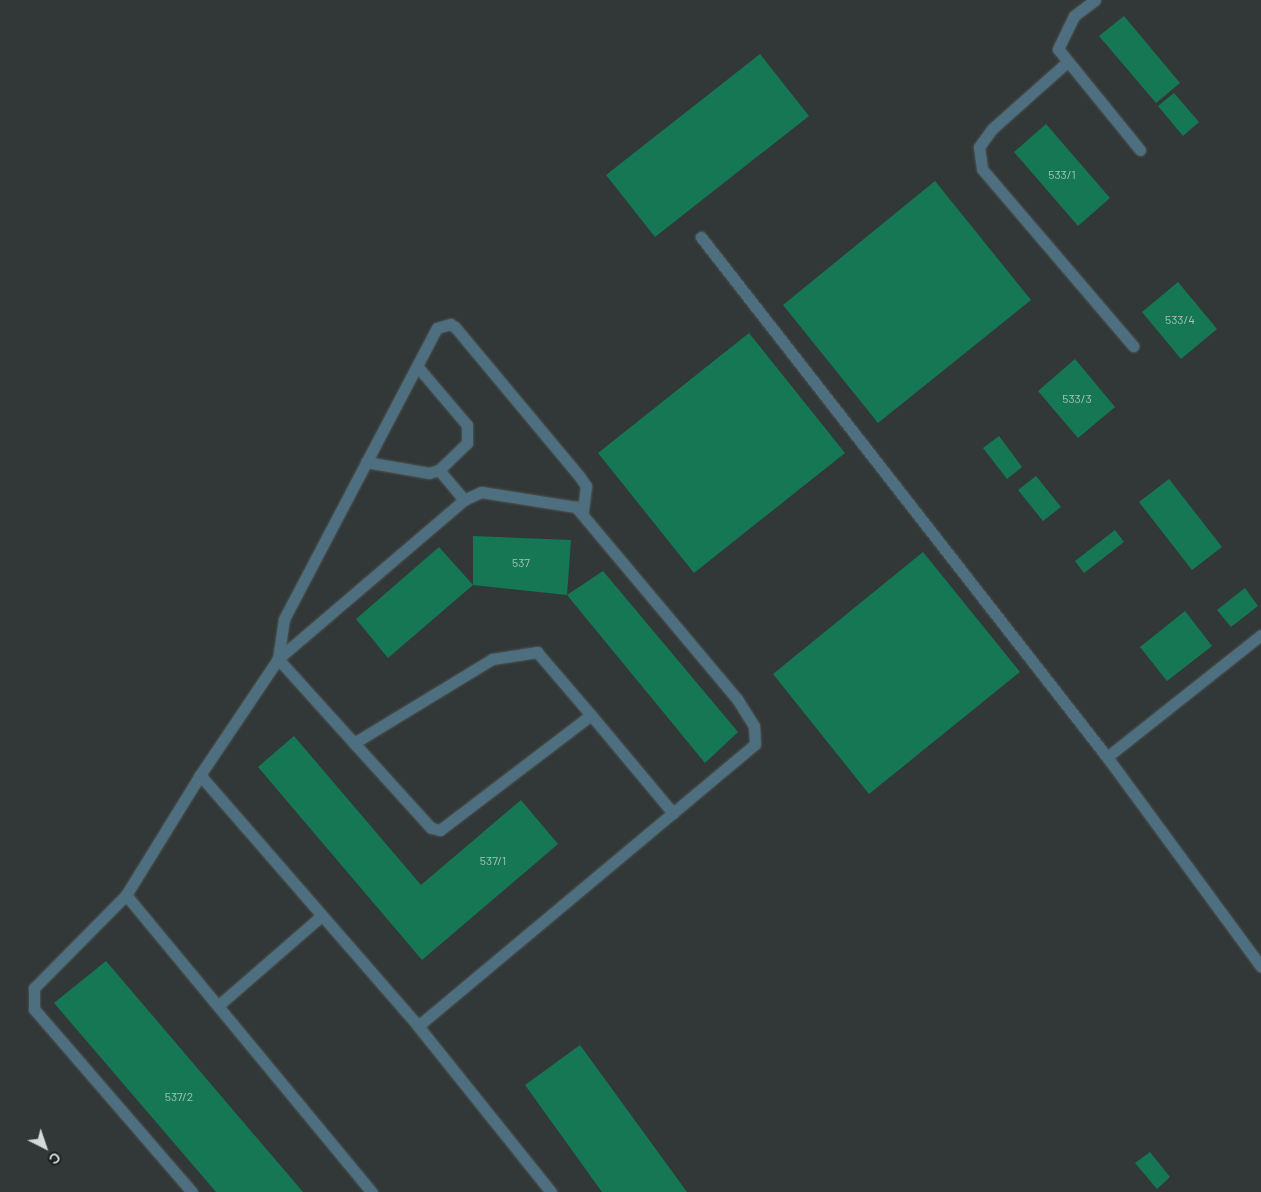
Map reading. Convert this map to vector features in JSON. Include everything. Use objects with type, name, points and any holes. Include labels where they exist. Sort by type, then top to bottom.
[{"type":"lane","points":[[1095,0],[1062,33],[1058,49],[1066,64],[1140,150]]},
{"type":"lane","points":[[1066,64],[992,129],[979,146],[982,169],[1133,346]]},
{"type":"lane","points":[[700,237],[1107,757],[1261,968]]},
{"type":"lane","points":[[278,659],[284,619],[437,328],[450,324],[455,327],[580,476],[586,486],[583,512]]},
{"type":"lane","points":[[366,462],[429,473],[439,470],[467,443],[470,434],[417,366]]},
{"type":"lane","points":[[439,470],[464,500]]},
{"type":"lane","points":[[192,1192],[34,1009],[34,988],[126,894],[200,775],[278,659],[464,500],[481,492],[583,512],[737,698],[754,726],[755,744],[418,1026]]},
{"type":"lane","points":[[1107,757],[1261,635]]},
{"type":"lane","points":[[354,743],[492,659],[537,652],[673,813]]},
{"type":"lane","points":[[278,659],[431,828],[440,830],[591,715]]},
{"type":"lane","points":[[200,775],[320,917],[418,1026],[551,1192]]},
{"type":"lane","points":[[126,894],[220,1004],[372,1192]]},
{"type":"lane","points":[[220,1004],[320,917]]},
{"type":"building","points":[[1124,16],[1180,83],[1156,103],[1099,36]]},
{"type":"building","points":[[760,54],[809,116],[655,237],[606,175]]},
{"type":"building","points":[[1174,93],[1199,122],[1183,136],[1158,106]]},
{"type":"building","points":[[1046,124],[1110,198],[1078,226],[1014,152]]},
{"type":"building","points":[[935,181],[1031,300],[878,423],[783,305]]},
{"type":"building","points":[[1178,282],[1217,329],[1181,359],[1142,312]]},
{"type":"building","points":[[749,333],[845,453],[694,573],[598,453]]},
{"type":"building","points":[[1075,359],[1115,407],[1078,438],[1038,391]]},
{"type":"building","points":[[999,436],[1022,467],[1007,479],[983,448]]},
{"type":"building","points":[[1036,476],[1061,507],[1043,521],[1018,490]]},
{"type":"building","points":[[1169,479],[1222,547],[1192,570],[1139,502]]},
{"type":"building","points":[[1115,530],[1124,542],[1084,573],[1075,561]]},
{"type":"building","points":[[473,536],[571,540],[567,595],[473,585]]},
{"type":"building","points":[[439,547],[473,585],[388,658],[356,619]]},
{"type":"building","points":[[923,552],[1020,672],[869,794],[773,674]]},
{"type":"building","points":[[603,571],[738,732],[705,763],[567,595]]},
{"type":"building","points":[[1245,588],[1258,606],[1231,627],[1217,610]]},
{"type":"building","points":[[1185,611],[1212,646],[1167,681],[1140,647]]},
{"type":"building","points":[[294,736],[421,885],[521,800],[558,844],[422,960],[258,767]]},
{"type":"building","points":[[106,961],[303,1192],[216,1192],[54,1003]]},
{"type":"building","points":[[580,1045],[687,1192],[602,1192],[525,1085]]},
{"type":"building","points":[[1150,1152],[1170,1177],[1157,1189],[1135,1163]]}]
